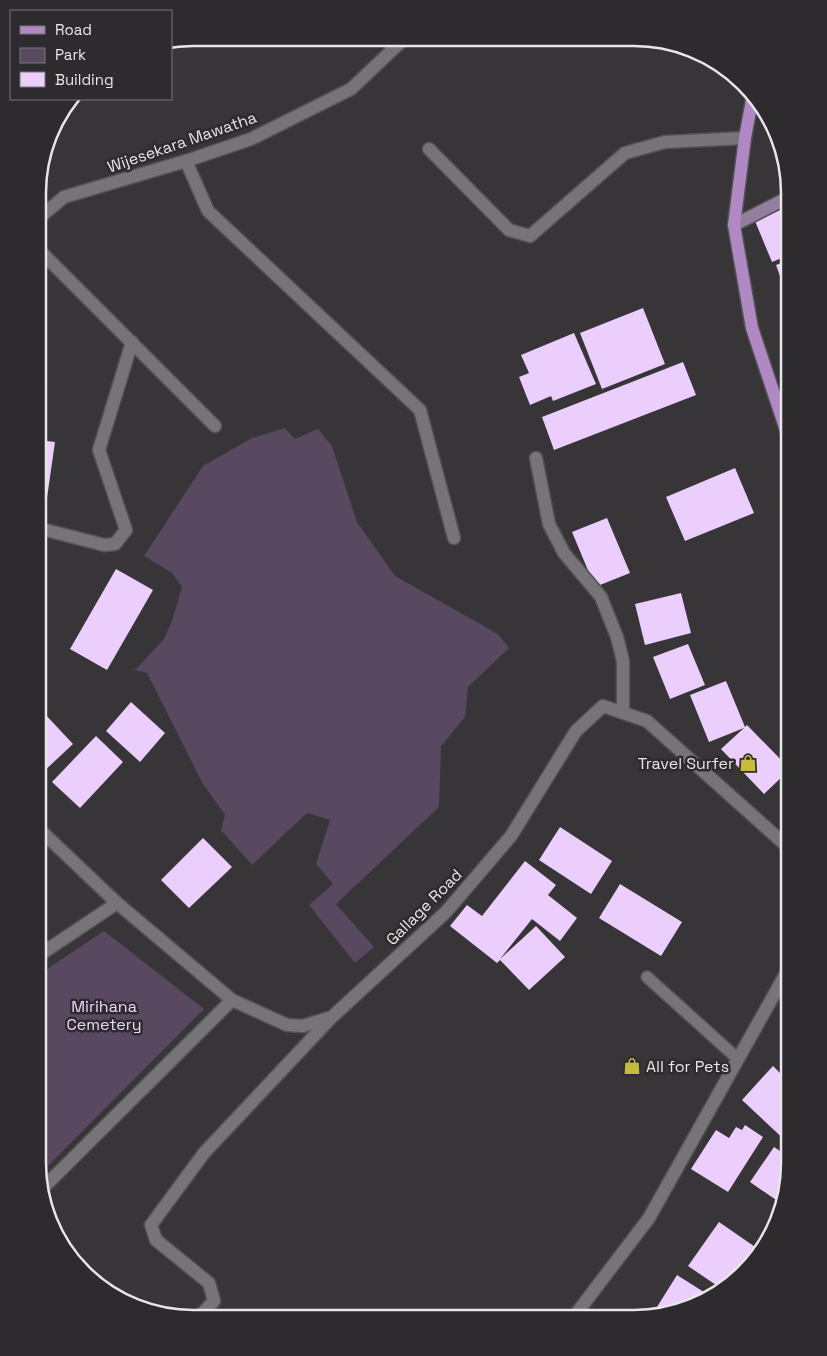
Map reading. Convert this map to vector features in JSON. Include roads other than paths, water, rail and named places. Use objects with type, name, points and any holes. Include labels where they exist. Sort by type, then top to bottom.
[{"type":"main road","points":[[751,105],[734,225],[752,328],[781,414]]},
{"type":"main road","points":[[734,225],[781,202]]},
{"type":"street","name":"Wijesekara Mawatha","points":[[46,212],[64,197],[186,161],[252,139],[351,89],[396,47]]},
{"type":"street","points":[[429,149],[509,230],[530,236],[625,153],[665,142],[745,138]]},
{"type":"street","points":[[186,161],[208,211],[420,410],[454,538]]},
{"type":"street","points":[[46,257],[215,426]]},
{"type":"street","points":[[46,530],[104,545],[115,544],[126,530],[99,450],[132,342]]},
{"type":"street","points":[[536,458],[550,524],[564,553],[601,596],[617,637],[623,661],[623,713]]},
{"type":"street","name":"Gallage Road","points":[[46,836],[117,903],[232,1000],[287,1025],[303,1026],[332,1017],[446,912],[512,836],[576,731],[603,706],[647,721],[780,840]]},
{"type":"street","points":[[46,951],[117,903]]},
{"type":"street","points":[[578,1310],[649,1218],[780,984]]},
{"type":"street","points":[[48,1182],[232,1000]]},
{"type":"street","points":[[206,1310],[214,1301],[209,1283],[156,1240],[151,1225],[204,1153],[332,1017]]},
{"type":"lane","points":[[647,976],[738,1059]]},
{"type":"place","name":"Travel Surfer","points":[[748,763]]},
{"type":"place","name":"All for Pets","points":[[632,1066]]},
{"type":"park label","name":"Mirihana Cemetery","points":[[104,1015]]}]
